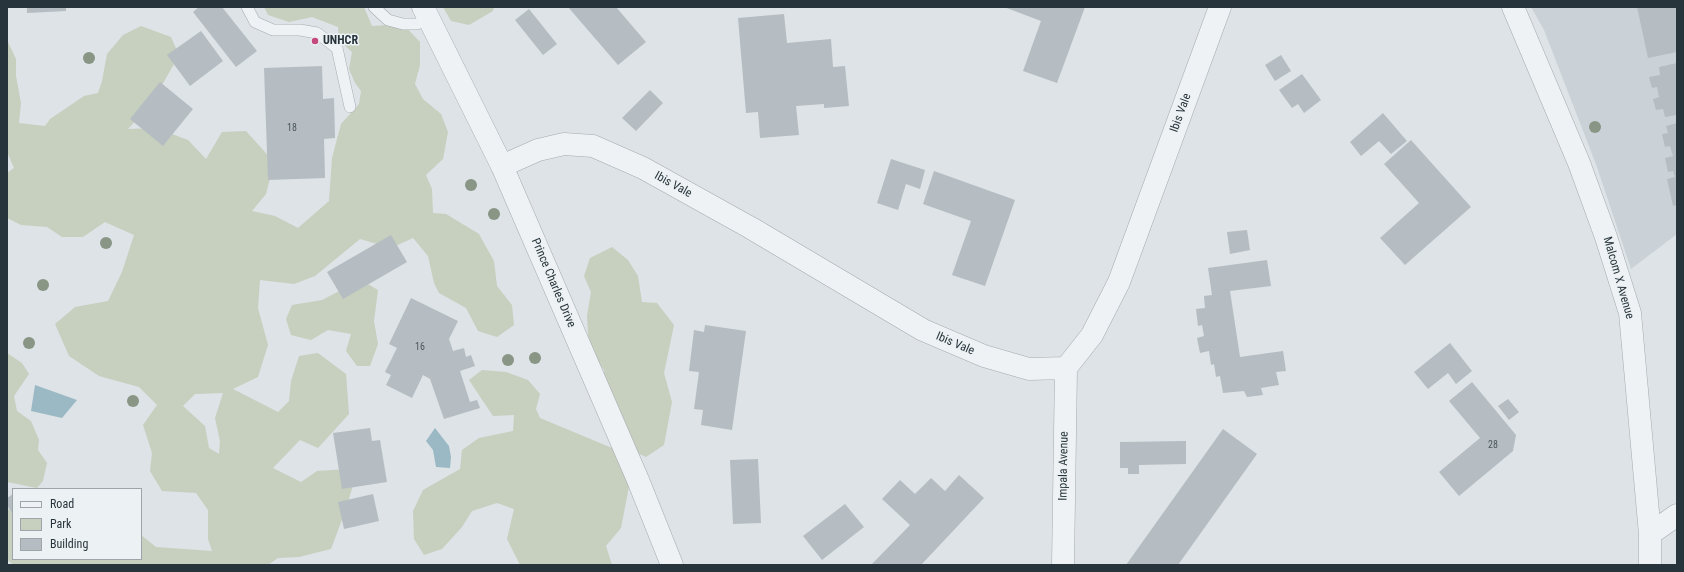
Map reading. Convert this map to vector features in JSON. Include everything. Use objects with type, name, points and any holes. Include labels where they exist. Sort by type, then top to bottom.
[{"type":"street","name":"Ibis Vale","points":[[502,166],[538,150],[564,144],[593,146],[643,168],[751,228],[923,330],[984,356],[1029,369],[1066,368],[1092,335],[1119,282],[1220,7]]},
{"type":"street","name":"Malcom X Avenue","points":[[1513,7],[1579,163],[1606,237],[1630,313],[1650,534],[1650,565]]},
{"type":"street","name":"Prince Charles Drive","points":[[426,13],[502,166],[638,480],[672,565]]},
{"type":"street","name":"Impala Avenue","points":[[1063,565],[1066,368]]},
{"type":"street","points":[[1650,534],[1677,516]]},
{"type":"lane","points":[[247,7],[255,22],[273,30],[300,30],[317,33],[337,48],[350,107]]},
{"type":"lane","points":[[374,7],[388,20],[403,24],[417,24],[426,13]]},
{"type":"shaded area","points":[[1531,7],[1677,7],[1677,234],[1631,269],[1597,167],[1544,30]]},
{"type":"green space","points":[[264,7],[364,7],[372,26],[403,24],[420,42],[420,65],[415,84],[423,99],[441,114],[448,132],[443,159],[426,175],[432,189],[433,213],[446,214],[479,234],[494,261],[497,286],[512,305],[514,325],[497,337],[478,331],[466,308],[439,293],[434,283],[428,256],[413,238],[391,248],[360,239],[315,276],[294,284],[260,280],[258,308],[268,345],[258,377],[233,389],[278,412],[289,401],[291,381],[299,356],[318,353],[346,374],[349,414],[318,448],[300,440],[273,468],[301,482],[317,471],[348,469],[355,478],[347,506],[331,549],[299,557],[278,558],[268,565],[14,565],[7,560],[7,507],[12,513],[12,560],[142,560],[142,536],[156,547],[212,551],[208,539],[208,510],[196,493],[162,491],[150,471],[152,453],[143,425],[157,405],[139,387],[99,376],[69,356],[55,324],[75,307],[108,301],[122,272],[134,235],[105,222],[83,237],[62,237],[47,227],[21,225],[7,218],[7,173],[14,168],[7,152],[7,40],[16,59],[16,76],[21,103],[19,123],[45,126],[50,119],[84,96],[98,93],[107,54],[123,35],[141,26],[171,37],[179,55],[152,103],[128,129],[156,128],[188,140],[206,159],[222,132],[246,131],[274,162],[266,194],[252,211],[275,216],[298,228],[329,201],[332,158],[341,124],[359,104],[361,91],[355,83],[349,69],[352,52],[339,40],[338,27],[312,17],[289,22],[268,15]],"holes":[[[223,393],[215,418],[220,441],[219,454],[209,448],[205,426],[183,406],[195,394]]]},
{"type":"green space","points":[[443,7],[494,7],[493,11],[469,25],[451,21]]},
{"type":"green space","points":[[612,247],[628,260],[638,276],[642,302],[657,303],[674,325],[664,373],[672,402],[664,445],[646,457],[608,440],[604,370],[589,349],[587,316],[591,292],[584,276],[590,258]]},
{"type":"green space","points":[[361,280],[378,290],[374,321],[378,344],[370,366],[357,366],[346,351],[351,334],[328,330],[311,340],[291,335],[286,319],[292,305],[322,300]]},
{"type":"green space","points":[[7,353],[22,363],[29,374],[14,396],[17,411],[31,421],[39,440],[38,450],[47,463],[43,481],[37,488],[7,482]]},
{"type":"green space","points":[[482,370],[506,372],[528,380],[540,394],[536,409],[540,418],[612,448],[630,481],[621,528],[606,546],[612,565],[520,565],[507,539],[514,509],[497,503],[472,511],[462,527],[442,549],[424,555],[414,539],[413,511],[423,490],[460,469],[462,450],[479,438],[513,431],[514,415],[493,416],[469,380]]},
{"type":"water","points":[[35,385],[77,400],[62,418],[31,411]]},
{"type":"water","points":[[435,428],[449,446],[451,457],[450,468],[436,467],[433,450],[426,441]]},
{"type":"building","points":[[27,7],[66,7],[66,11],[27,13]]},
{"type":"building","points":[[199,7],[222,7],[257,51],[236,67],[193,12]]},
{"type":"building","points":[[568,7],[616,7],[646,42],[618,65]]},
{"type":"building","points":[[1004,7],[1085,7],[1057,83],[1023,71],[1041,21]]},
{"type":"building","points":[[1637,7],[1675,7],[1677,12],[1677,52],[1648,58]]},
{"type":"building","points":[[529,9],[557,44],[543,55],[515,20]]},
{"type":"building","points":[[784,14],[787,43],[831,39],[833,67],[845,66],[849,106],[824,108],[824,104],[796,106],[799,135],[760,138],[758,112],[746,113],[738,18]]},
{"type":"building","points":[[201,31],[223,61],[190,86],[167,55]]},
{"type":"building","points":[[1281,55],[1291,71],[1275,81],[1265,65]]},
{"type":"building","points":[[1677,63],[1677,115],[1665,117],[1663,109],[1656,110],[1653,99],[1659,97],[1657,87],[1652,88],[1649,77],[1660,75],[1659,67]]},
{"type":"building","points":[[322,66],[323,99],[334,98],[335,138],[324,139],[325,178],[268,180],[264,68]]},
{"type":"building","points":[[1302,74],[1321,100],[1304,113],[1298,104],[1292,108],[1279,90]]},
{"type":"building","points":[[160,82],[193,109],[163,146],[130,119]]},
{"type":"building","points":[[650,90],[663,103],[636,131],[622,118]]},
{"type":"building","points":[[1383,113],[1407,141],[1391,154],[1379,141],[1361,156],[1350,142]]},
{"type":"building","points":[[1677,123],[1677,205],[1673,206],[1667,179],[1675,177],[1673,171],[1668,172],[1665,158],[1673,156],[1670,146],[1665,147],[1662,134],[1668,133],[1666,126]]},
{"type":"building","points":[[1411,140],[1471,207],[1405,265],[1380,238],[1419,203],[1384,164]]},
{"type":"building","points":[[891,159],[925,170],[920,189],[906,184],[898,210],[877,203]]},
{"type":"building","points":[[934,171],[1015,200],[985,286],[952,275],[971,221],[923,204]]},
{"type":"building","points":[[1247,230],[1250,250],[1230,254],[1227,232]]},
{"type":"building","points":[[391,235],[407,262],[343,299],[327,272]]},
{"type":"building","points":[[1267,260],[1271,286],[1230,291],[1240,357],[1283,351],[1286,371],[1276,372],[1279,385],[1261,388],[1263,395],[1247,397],[1244,391],[1223,393],[1220,376],[1216,377],[1214,364],[1211,365],[1209,351],[1200,353],[1197,338],[1204,336],[1202,325],[1198,326],[1196,309],[1205,308],[1204,296],[1212,295],[1208,268]]},
{"type":"building","points":[[411,298],[458,321],[449,339],[453,351],[464,348],[466,357],[471,355],[475,366],[460,371],[470,402],[477,400],[480,408],[444,419],[430,379],[423,375],[412,398],[386,385],[391,375],[385,372],[397,348],[389,344]]},
{"type":"building","points":[[705,325],[746,331],[732,430],[701,425],[703,410],[694,409],[699,372],[689,371],[694,330],[704,332]]},
{"type":"building","points":[[1450,343],[1472,371],[1456,384],[1448,373],[1428,389],[1414,372]]},
{"type":"building","points":[[1472,382],[1516,435],[1513,451],[1459,496],[1439,472],[1480,438],[1449,401]]},
{"type":"building","points":[[1508,399],[1519,412],[1509,420],[1498,406]]},
{"type":"building","points":[[370,428],[372,441],[380,440],[387,482],[342,489],[333,433]]},
{"type":"building","points":[[1223,429],[1257,454],[1178,565],[1126,565]]},
{"type":"building","points":[[1186,441],[1186,464],[1139,465],[1139,474],[1128,474],[1128,468],[1120,468],[1120,442]]},
{"type":"building","points":[[758,459],[761,523],[733,524],[730,460]]},
{"type":"building","points":[[959,475],[984,498],[921,565],[871,565],[910,525],[882,499],[900,480],[915,494],[931,478],[945,491]]},
{"type":"building","points":[[373,494],[379,521],[344,529],[338,502]]},
{"type":"building","points":[[12,495],[12,513],[7,505],[7,498]]},
{"type":"building","points":[[845,504],[864,527],[822,560],[803,536]]},
{"type":"place","name":"UNHCR","points":[[315,41]]}]
